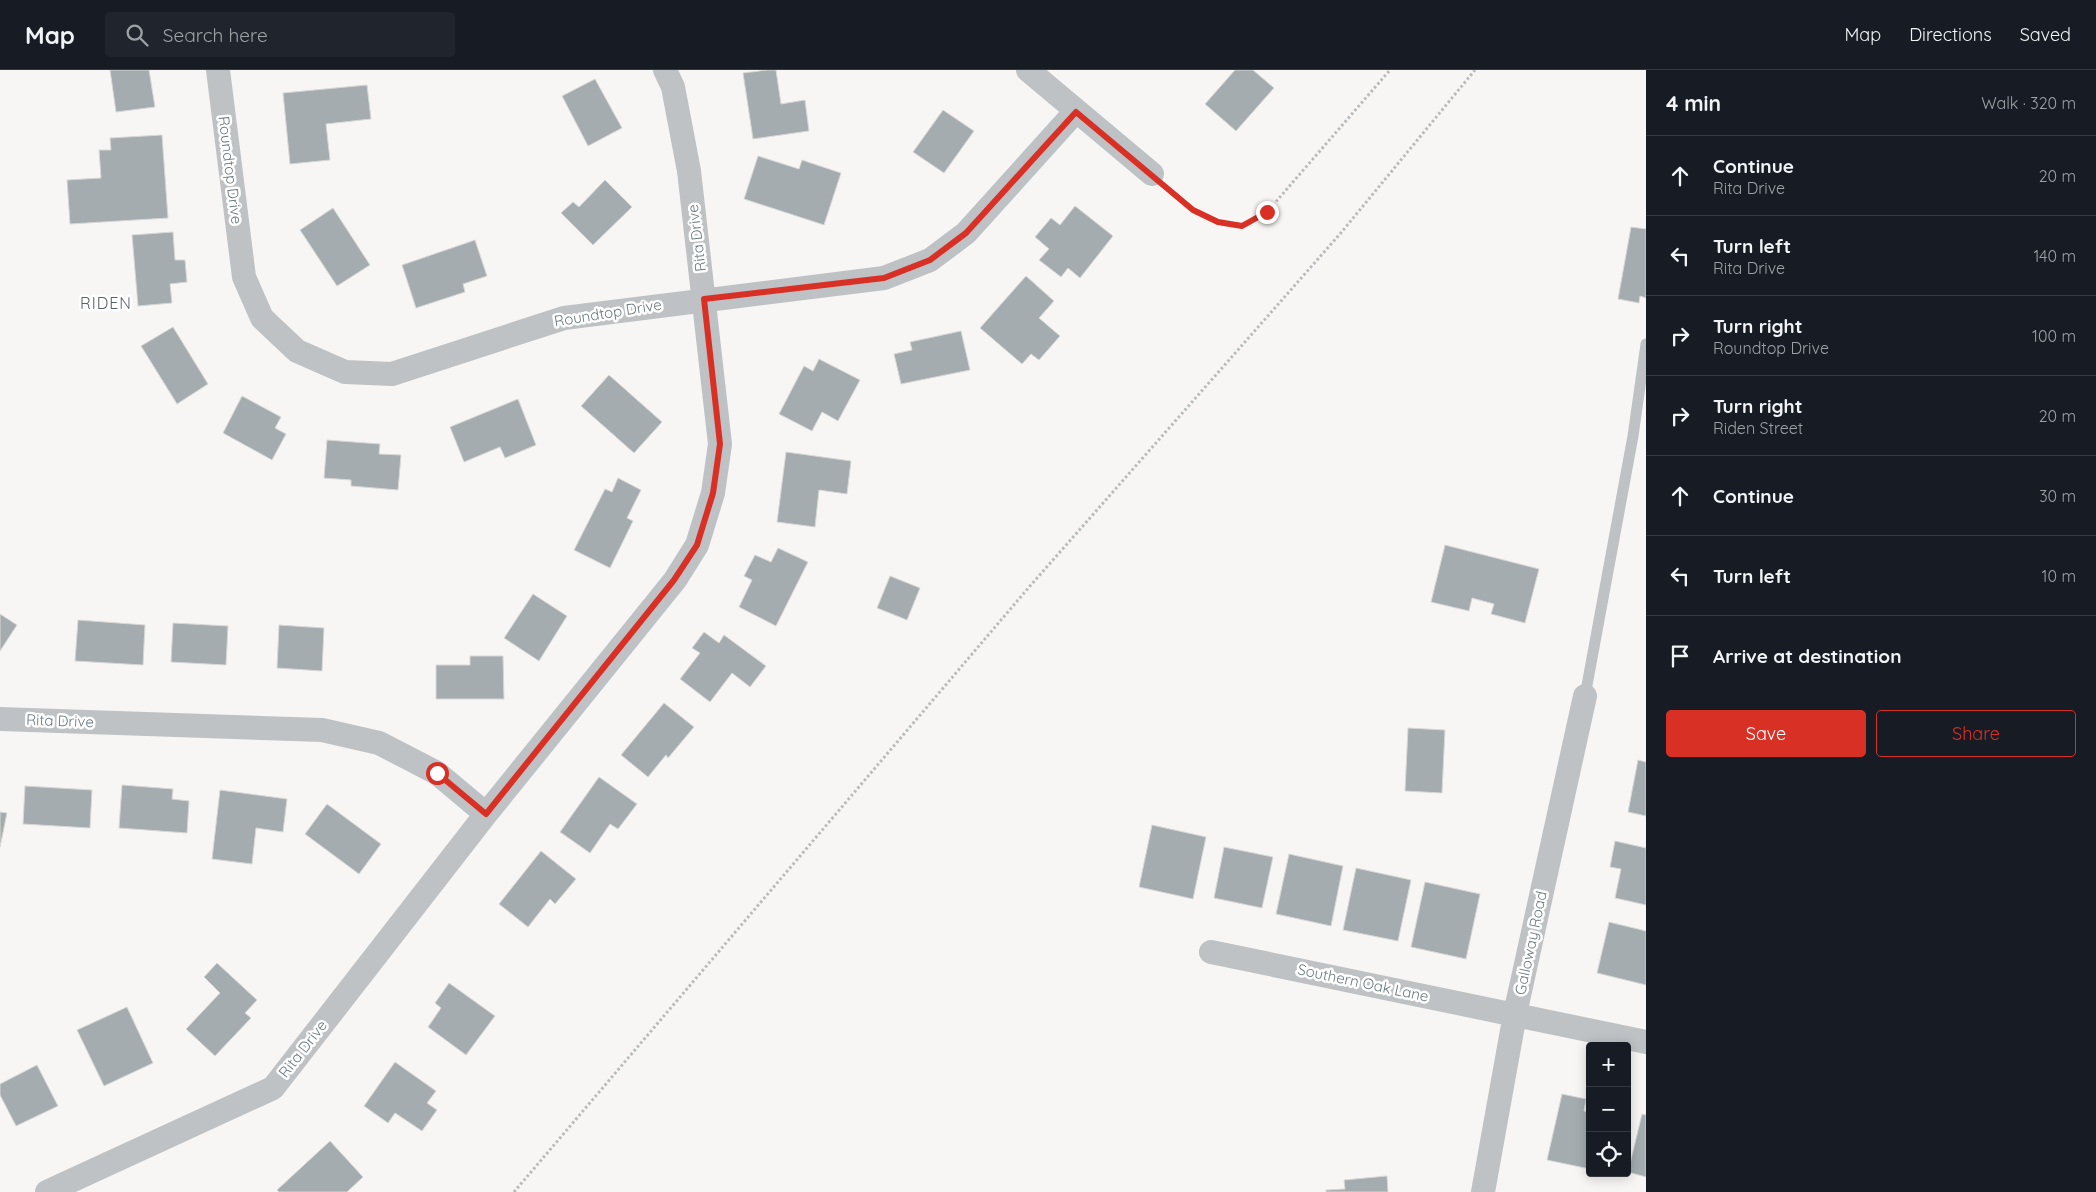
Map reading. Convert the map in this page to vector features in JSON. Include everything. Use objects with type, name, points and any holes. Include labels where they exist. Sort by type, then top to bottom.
[{"type":"street","name":"Roundtop Drive","points":[[218,70],[244,277],[262,318],[297,351],[345,372],[392,374],[564,318],[884,278],[930,260],[966,233],[1076,112]]},
{"type":"street","name":"Rita Drive","points":[[46,1192],[273,1088],[486,814],[674,580],[697,545],[713,493],[720,444],[689,171],[673,87],[665,70]]},
{"type":"street","points":[[1028,70],[1152,174]]},
{"type":"street","name":"Galloway Road","points":[[1483,1192],[1515,1014],[1585,696]]},
{"type":"street","name":"Rita Drive","points":[[0,719],[322,730],[379,743],[437,773],[486,814]]},
{"type":"street","name":"Southern Oak Lane","points":[[1211,952],[1646,1042]]},
{"type":"lane","points":[[1585,696],[1630,455],[1646,344]]},
{"type":"path","points":[[1152,174],[1193,210],[1218,222],[1242,226],[1267,212],[1390,70]]},
{"type":"path","points":[[514,1192],[1024,593],[1340,234],[1475,70]]},
{"type":"building","points":[[110,70],[149,70],[155,107],[116,112]]},
{"type":"building","points":[[776,70],[781,104],[805,100],[809,131],[753,139],[743,73]]},
{"type":"building","points":[[1235,70],[1253,70],[1274,88],[1236,131],[1205,104]]},
{"type":"building","points":[[595,79],[622,128],[588,146],[562,96]]},
{"type":"building","points":[[367,85],[371,119],[326,124],[330,160],[290,164],[283,93]]},
{"type":"building","points":[[943,110],[974,131],[944,173],[913,152]]},
{"type":"building","points":[[162,135],[168,218],[70,224],[67,180],[101,178],[99,150],[111,150],[110,138]]},
{"type":"building","points":[[758,156],[799,169],[802,160],[841,173],[824,225],[744,199]]},
{"type":"building","points":[[605,180],[632,207],[593,245],[561,213],[573,202],[579,207]]},
{"type":"building","points":[[1075,206],[1113,236],[1080,278],[1068,268],[1061,277],[1039,260],[1049,249],[1035,237],[1051,218],[1060,225]]},
{"type":"building","points":[[333,208],[370,265],[337,286],[300,230]]},
{"type":"building","points":[[1631,227],[1646,229],[1646,298],[1640,296],[1639,303],[1618,299]]},
{"type":"building","points":[[173,232],[175,260],[185,260],[187,282],[170,284],[172,303],[138,306],[132,235]]},
{"type":"building","points":[[475,240],[487,276],[463,284],[465,292],[416,308],[402,265]]},
{"type":"building","points":[[1026,276],[1054,301],[1039,318],[1060,336],[1039,360],[1031,354],[1022,364],[980,328]]},
{"type":"building","points":[[173,327],[208,384],[177,404],[141,346]]},
{"type":"building","points":[[961,331],[970,370],[901,384],[894,354],[912,350],[910,342]]},
{"type":"building","points":[[819,359],[860,380],[838,421],[822,412],[812,431],[779,414],[804,366],[813,371]]},
{"type":"building","points":[[609,375],[662,422],[634,453],[581,406]]},
{"type":"building","points":[[242,396],[281,417],[275,428],[286,434],[272,460],[223,433]]},
{"type":"building","points":[[518,399],[536,445],[505,458],[500,447],[464,462],[450,427]]},
{"type":"building","points":[[327,440],[380,444],[379,454],[401,455],[398,490],[351,486],[351,480],[324,478]]},
{"type":"building","points":[[786,452],[851,461],[847,494],[819,490],[815,527],[777,522]]},
{"type":"building","points":[[618,478],[641,490],[627,518],[633,521],[610,568],[574,550],[605,489],[612,492]]},
{"type":"building","points":[[1445,545],[1539,569],[1525,623],[1491,614],[1494,604],[1472,598],[1469,611],[1431,602]]},
{"type":"building","points":[[778,548],[808,562],[776,626],[739,607],[752,580],[744,576],[755,555],[771,562]]},
{"type":"building","points":[[890,576],[920,588],[907,620],[877,608]]},
{"type":"building","points":[[533,594],[567,616],[539,661],[504,638]]},
{"type":"building","points":[[0,614],[17,625],[0,651]]},
{"type":"building","points":[[78,620],[145,625],[143,665],[75,661]]},
{"type":"building","points":[[173,623],[228,626],[226,665],[171,662]]},
{"type":"building","points":[[279,625],[324,628],[322,671],[277,668]]},
{"type":"building","points":[[704,632],[719,643],[724,635],[766,666],[750,687],[732,673],[710,702],[680,679],[700,653],[692,648]]},
{"type":"building","points":[[470,656],[503,656],[504,699],[436,699],[436,665],[470,665]]},
{"type":"building","points":[[664,703],[694,727],[668,758],[666,755],[648,777],[621,755]]},
{"type":"building","points":[[1408,728],[1445,730],[1442,793],[1405,791]]},
{"type":"building","points":[[1638,760],[1646,762],[1646,816],[1628,812]]},
{"type":"building","points":[[599,777],[637,804],[618,829],[610,824],[590,853],[560,832]]},
{"type":"building","points":[[122,785],[173,789],[172,799],[189,801],[187,833],[119,828]]},
{"type":"building","points":[[25,786],[92,790],[90,828],[23,824]]},
{"type":"building","points":[[220,790],[287,799],[283,832],[256,828],[252,864],[212,859]]},
{"type":"building","points":[[327,804],[381,844],[359,874],[305,834]]},
{"type":"building","points":[[0,812],[7,813],[0,847]]},
{"type":"building","points":[[1152,825],[1206,837],[1193,899],[1139,887]]},
{"type":"building","points":[[1615,841],[1646,848],[1646,905],[1615,898],[1621,869],[1610,867]]},
{"type":"building","points":[[1224,847],[1273,857],[1262,908],[1214,898]]},
{"type":"building","points":[[541,851],[576,879],[555,904],[550,899],[528,927],[499,904]]},
{"type":"building","points":[[1289,854],[1343,866],[1331,926],[1276,914]]},
{"type":"building","points":[[1356,868],[1411,880],[1398,941],[1343,930]]},
{"type":"building","points":[[1425,882],[1480,894],[1466,959],[1411,947]]},
{"type":"building","points":[[1609,922],[1646,931],[1646,985],[1597,973]]},
{"type":"building","points":[[217,963],[257,1000],[245,1013],[251,1018],[215,1056],[186,1029],[220,993],[204,977]]},
{"type":"building","points":[[449,983],[495,1016],[466,1055],[428,1027],[441,1008],[435,1003]]},
{"type":"building","points":[[127,1007],[153,1063],[104,1086],[77,1030]]},
{"type":"building","points":[[395,1062],[436,1091],[427,1103],[437,1110],[422,1131],[395,1113],[388,1123],[364,1106]]},
{"type":"building","points":[[37,1065],[58,1106],[16,1126],[0,1095],[0,1084]]},
{"type":"building","points":[[1562,1094],[1586,1099],[1584,1111],[1586,1111],[1586,1168],[1547,1160]]},
{"type":"building","points":[[1642,1114],[1646,1115],[1646,1177],[1631,1173],[1631,1160]]},
{"type":"building","points":[[330,1141],[363,1177],[347,1192],[279,1192],[277,1190]]},
{"type":"building","points":[[1387,1176],[1388,1192],[1326,1192],[1326,1190],[1345,1189],[1344,1180]]},
{"type":"district","name":"RIDEN","points":[[106,303]]},
{"type":"route","points":[[437,773],[486,814],[674,580],[697,545],[713,493],[720,444],[704,299],[884,278],[930,260],[966,233],[1076,112],[1193,210],[1218,222],[1242,226],[1267,212]]}]
